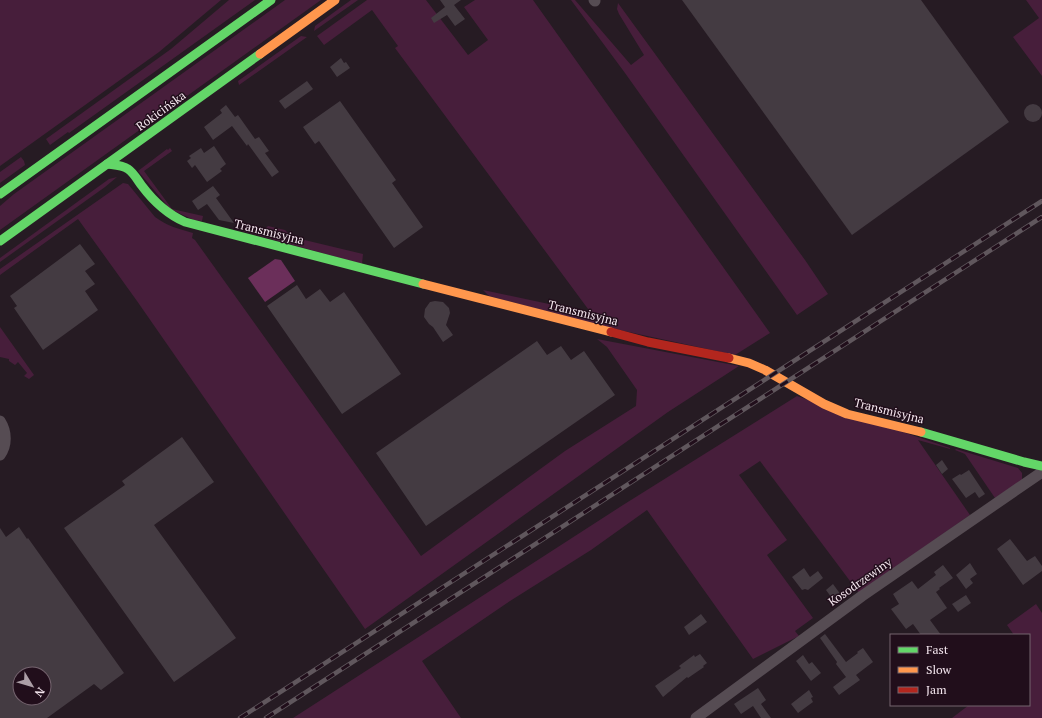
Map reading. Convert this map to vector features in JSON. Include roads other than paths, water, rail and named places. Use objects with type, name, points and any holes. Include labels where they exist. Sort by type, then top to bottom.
[{"type":"street","points":[[0,194],[271,0]]},
{"type":"street","name":"Rokicińska","points":[[0,241],[336,0]]},
{"type":"street","points":[[107,164],[123,166],[130,170],[130,157],[135,144]]},
{"type":"street","name":"Transmisyjna","points":[[130,170],[157,205],[171,216],[185,222],[648,342],[744,362],[765,370],[818,401],[847,414],[912,429],[1042,466]]},
{"type":"street","points":[[0,421],[4,429],[6,441],[0,455]]},
{"type":"street","name":"Kosodrzewiny","points":[[696,718],[862,596],[1042,472]]},
{"type":"railway","points":[[240,718],[1042,201]]},
{"type":"railway","points":[[266,718],[1042,217]]}]
